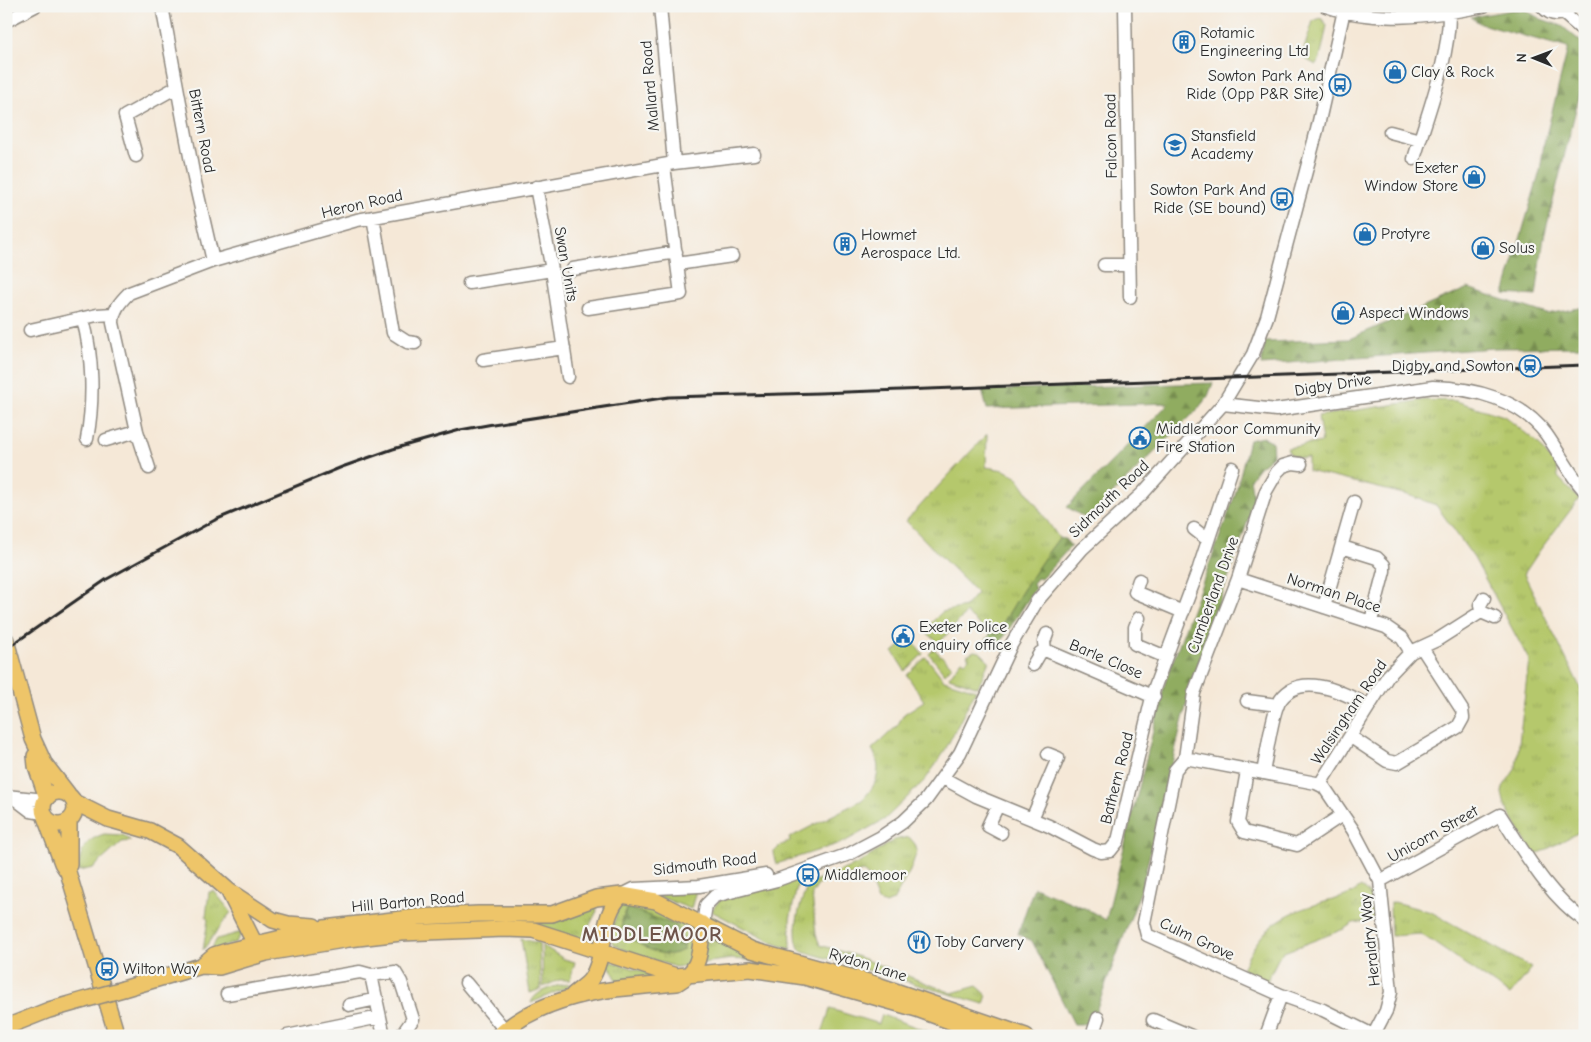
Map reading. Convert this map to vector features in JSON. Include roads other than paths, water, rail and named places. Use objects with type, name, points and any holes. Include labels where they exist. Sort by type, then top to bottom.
[{"type":"main road","points":[[6,640],[34,740],[44,763],[71,798],[75,811],[70,820],[68,872]]},
{"type":"main road","points":[[34,740],[36,766],[45,807],[62,863],[68,872],[117,1036]]},
{"type":"main road","points":[[45,807],[59,792],[108,819],[150,831],[178,846],[229,890],[273,920],[288,924],[324,928]]},
{"type":"main road","points":[[45,807],[56,824],[70,820],[108,819]]},
{"type":"main road","points":[[229,890],[260,949]]},
{"type":"main road","points":[[573,995],[591,980],[603,952],[610,912],[614,903],[622,895]]},
{"type":"main road","name":"Hill Barton Road","points":[[6,1027],[49,1010],[202,966],[218,967],[260,949],[324,928],[429,917],[478,914],[552,914],[596,898],[622,895],[656,901],[702,924]]},
{"type":"main road","points":[[502,1033],[548,1003],[573,995],[677,983],[690,975],[697,964],[702,924]]},
{"type":"main road","name":"Rydon Lane","points":[[702,924],[723,937],[758,952],[872,983],[1026,1036]]},
{"type":"main road","points":[[231,950],[239,944],[248,929]]},
{"type":"main road","name":"Hill Barton Road","points":[[202,966],[214,955],[231,950],[260,949],[401,932],[505,929],[533,930],[676,976],[690,975]]},
{"type":"main road","name":"Rydon Lane","points":[[690,975],[745,968],[805,977],[917,1009],[990,1036]]},
{"type":"street","points":[[6,20],[35,6]]},
{"type":"street","name":"Bittern Road","points":[[162,6],[213,261]]},
{"type":"street","name":"Mallard Road","points":[[588,308],[681,294],[676,258],[669,165],[660,6]]},
{"type":"street","name":"Falcon Road","points":[[1125,6],[1130,297]]},
{"type":"street","points":[[1326,6],[1374,17],[1449,12],[1484,6]]},
{"type":"street","points":[[1542,6],[1551,14],[1567,10],[1585,32]]},
{"type":"street","points":[[1576,6],[1585,28]]},
{"type":"street","name":"Sidmouth Road","points":[[702,924],[706,905],[714,896],[776,880],[793,872],[849,854],[881,837],[903,822],[926,800],[944,778],[960,753],[1011,646],[1037,601],[1082,549],[1143,493],[1223,404],[1253,354],[1267,317],[1317,130],[1344,9]]},
{"type":"street","points":[[1414,159],[1449,31],[1449,12]]},
{"type":"street","points":[[136,156],[125,116],[177,87]]},
{"type":"street","points":[[1390,132],[1420,140]]},
{"type":"street","name":"Heron Road","points":[[113,314],[120,301],[129,293],[213,261],[373,217],[669,165],[754,154]]},
{"type":"street","name":"Swan Units","points":[[536,187],[552,270],[568,377]]},
{"type":"street","points":[[373,217],[393,333],[407,342],[415,343]]},
{"type":"street","points":[[573,269],[676,258],[732,256]]},
{"type":"street","points":[[1104,266],[1128,265]]},
{"type":"street","points":[[469,283],[552,270]]},
{"type":"street","points":[[30,330],[97,315],[113,314],[116,343],[137,431],[149,468]]},
{"type":"street","points":[[84,319],[90,359],[90,423],[87,439]]},
{"type":"street","points":[[483,360],[564,348]]},
{"type":"street","name":"Digby Drive","points":[[1223,404],[1276,410],[1433,387],[1457,388],[1491,396],[1509,404],[1533,420],[1547,436],[1585,491]]},
{"type":"street","points":[[106,440],[137,431]]},
{"type":"street","name":"Cumberland Drive","points":[[1184,758],[1194,692],[1238,579],[1266,491],[1273,477],[1287,464],[1301,464]]},
{"type":"street","name":"Bathern Road","points":[[944,778],[968,792],[1032,819],[1093,849],[1101,852],[1110,851],[1118,841],[1154,697],[1154,689],[1183,612],[1232,468]]},
{"type":"street","points":[[1324,607],[1354,502]]},
{"type":"street","points":[[1194,529],[1208,540]]},
{"type":"street","points":[[1342,547],[1377,558],[1384,565],[1371,620]]},
{"type":"street","name":"Norman Place","points":[[1238,579],[1371,620],[1395,632],[1416,650],[1462,710],[1463,718],[1458,727],[1397,763],[1388,761],[1351,737]]},
{"type":"street","points":[[1139,580],[1135,592],[1183,612]]},
{"type":"street","points":[[1484,598],[1480,605],[1481,612],[1495,618]]},
{"type":"street","name":"Walsingham Road","points":[[1320,784],[1388,676],[1416,650],[1481,612]]},
{"type":"street","points":[[1139,618],[1135,627],[1135,644],[1166,657]]},
{"type":"street","name":"Barle Close","points":[[1045,650],[1044,642],[1047,634]]},
{"type":"street","name":"Barle Close","points":[[1033,665],[1040,653],[1045,650]]},
{"type":"street","name":"Barle Close","points":[[1045,650],[1154,697]]},
{"type":"street","points":[[1263,773],[1278,705],[1288,693],[1306,686],[1340,692],[1369,706]]},
{"type":"street","points":[[1247,701],[1278,705]]},
{"type":"street","points":[[1032,819],[1057,758]]},
{"type":"street","points":[[1184,758],[1320,784]]},
{"type":"street","name":"Culm Grove","points":[[1184,758],[1175,770],[1173,778],[1144,923],[1147,935],[1281,995],[1323,1010],[1373,1035]]},
{"type":"street","points":[[1247,771],[1238,822],[1244,832],[1297,845],[1342,815]]},
{"type":"street","name":"Heraldry Way","points":[[1320,784],[1342,815],[1380,881],[1391,992],[1386,1011],[1373,1035]]},
{"type":"street","points":[[10,797],[31,811],[45,807]]},
{"type":"street","points":[[998,804],[985,825],[1001,833]]},
{"type":"street","name":"Unicorn Street","points":[[1380,881],[1500,815],[1552,892],[1569,910],[1585,921]]},
{"type":"street","name":"Sidmouth Road","points":[[622,895],[634,889],[699,886],[793,872]]},
{"type":"street","points":[[227,994],[354,972],[371,975],[395,972],[401,982],[413,1019],[401,1036]]},
{"type":"street","points":[[371,975],[384,1036]]},
{"type":"street","points":[[466,983],[502,1033]]},
{"type":"street","points":[[1266,1036],[1281,995]]},
{"type":"street","points":[[349,1005],[377,999]]},
{"type":"street","points":[[287,1036],[380,1017]]},
{"type":"street","points":[[1154,1020],[1191,1036]]},
{"type":"railway","points":[[6,649],[107,579],[215,520],[342,467],[393,449],[460,430],[493,424],[669,397],[1585,365]]},
{"type":"place","name":"Rotamic Engineering Ltd","points":[[1184,42]]},
{"type":"place","name":"Clay & Rock","points":[[1395,72]]},
{"type":"place","name":"Sowton Park And Ride (Opp P&R Site)","points":[[1340,85]]},
{"type":"place","name":"Stansfield Academy","points":[[1175,145]]},
{"type":"place","name":"Exeter Window Store","points":[[1474,177]]},
{"type":"place","name":"Sowton Park And Ride (SE bound)","points":[[1282,199]]},
{"type":"place","name":"Protyre","points":[[1365,234]]},
{"type":"place","name":"Howmet Aerospace Ltd.","points":[[845,244]]},
{"type":"place","name":"Solus","points":[[1483,248]]},
{"type":"place","name":"Aspect Windows","points":[[1343,313]]},
{"type":"place","name":"Digby and Sowton","points":[[1530,366]]},
{"type":"place","name":"Middlemoor Community Fire Station","points":[[1140,438]]},
{"type":"place","name":"Exeter Police enquiry office","points":[[903,636]]},
{"type":"place","name":"Middlemoor","points":[[808,875]]},
{"type":"place","name":"Toby Carvery","points":[[919,942]]},
{"type":"place","name":"Wilton Way","points":[[107,969]]},
{"type":"district","name":"MIDDLEMOOR","points":[[652,934]]}]
